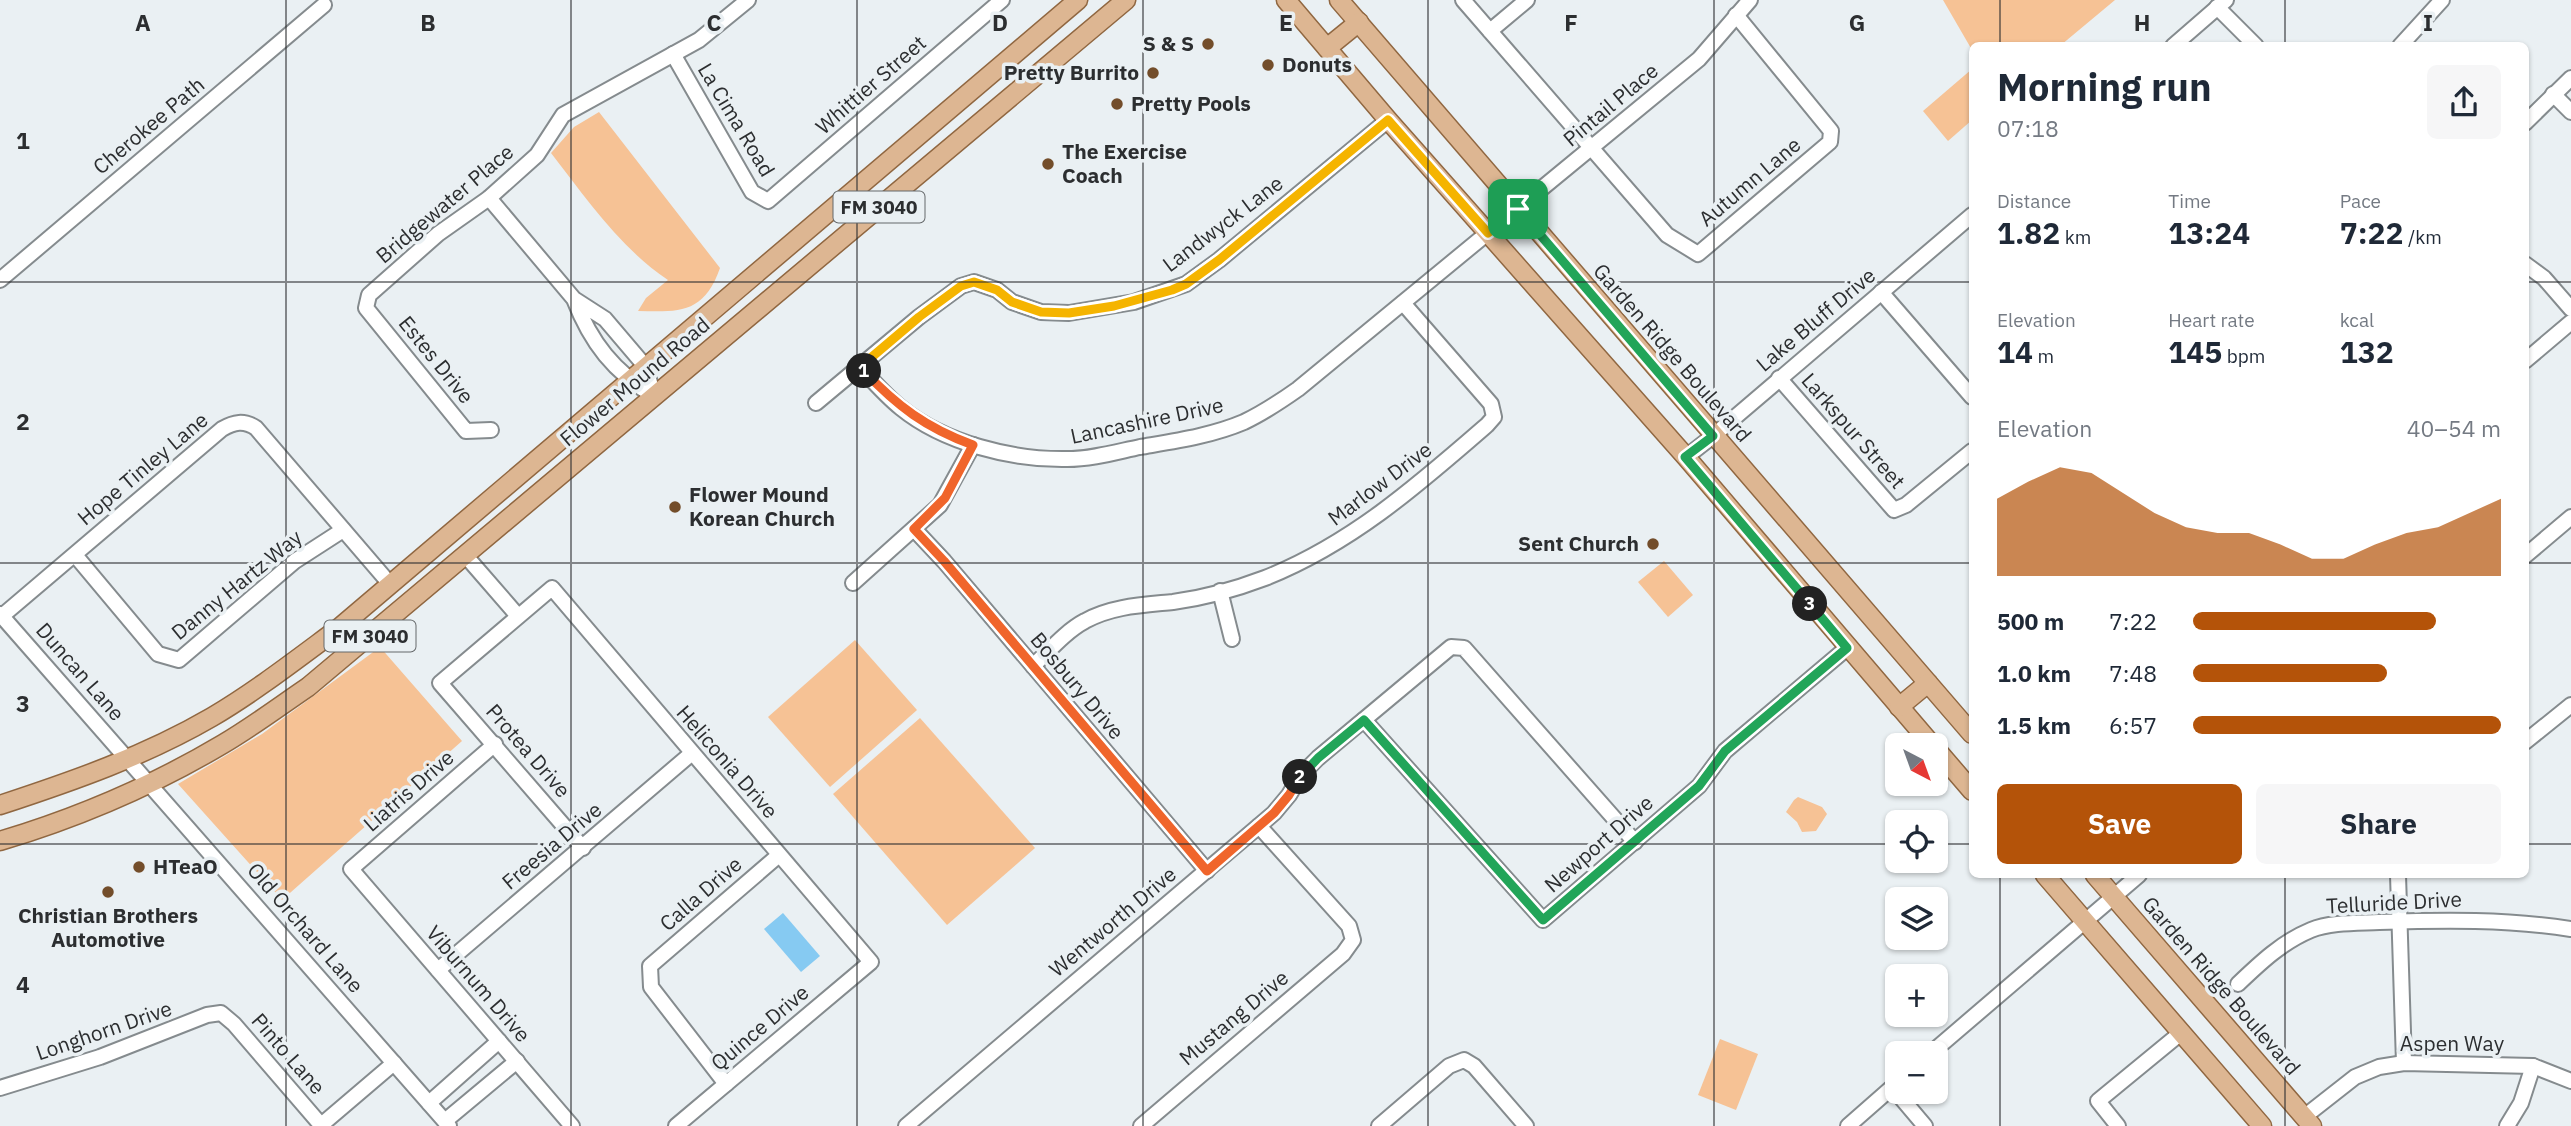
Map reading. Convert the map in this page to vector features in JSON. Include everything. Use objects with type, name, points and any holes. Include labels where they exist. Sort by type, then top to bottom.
[{"type":"main road","name":"Flower Mound Road","points":[[128,759],[191,729],[258,688],[338,628],[1078,0]]},
{"type":"main road","name":"Flower Mound Road","points":[[155,781],[223,744],[308,687],[1126,0]]},
{"type":"main road","points":[[1286,0],[1922,733]]},
{"type":"main road","name":"Garden Ridge Boulevard","points":[[1339,0],[1969,731]]},
{"type":"main road","points":[[1327,47],[1359,22]]},
{"type":"main road","points":[[1899,707],[1928,683]]},
{"type":"main road","name":"FM 3040","points":[[0,805],[128,759]]},
{"type":"main road","points":[[1948,763],[1969,788]]},
{"type":"main road","name":"FM 3040","points":[[0,841],[91,809],[155,781]]},
{"type":"main road","points":[[2048,878],[2262,1126]]},
{"type":"main road","name":"Garden Ridge Boulevard","points":[[2098,878],[2308,1121]]},
{"type":"street","name":"Bridgewater Place","points":[[369,295],[438,234],[489,198],[537,155],[563,115],[699,40],[748,0]]},
{"type":"street","name":"Whittier Street","points":[[768,201],[1002,0]]},
{"type":"street","points":[[1464,0],[1591,148]]},
{"type":"street","points":[[1490,31],[1527,0]]},
{"type":"street","name":"Pintail Place","points":[[1488,233],[1699,59],[1750,0]]},
{"type":"street","points":[[2404,42],[2442,0]]},
{"type":"street","points":[[2177,42],[2222,4],[2253,42]]},
{"type":"street","name":"Cherokee Path","points":[[0,280],[324,5]]},
{"type":"street","name":"Autumn Lane","points":[[1591,148],[1667,235],[1698,254],[1830,142],[1831,131],[1736,15]]},
{"type":"street","name":"La Cima Road","points":[[673,54],[752,192],[768,201]]},
{"type":"street","points":[[2529,119],[2571,78]]},
{"type":"street","points":[[2553,94],[2571,112]]},
{"type":"street","name":"Landwyck Lane","points":[[816,403],[919,317],[961,286],[974,282],[997,290],[1012,302],[1041,312],[1069,313],[1114,306],[1186,284],[1219,260],[1388,120]]},
{"type":"street","points":[[489,198],[574,299],[605,318],[645,366],[654,396]]},
{"type":"street","name":"Lake Bluff Drive","points":[[1685,457],[1969,218]]},
{"type":"street","name":"Lancashire Drive","points":[[860,367],[904,410],[936,431],[973,445],[1023,456],[1067,460],[1184,440],[1227,428],[1271,407],[1488,233]]},
{"type":"street","points":[[2529,267],[2544,278],[2571,309]]},
{"type":"street","points":[[1881,292],[1969,394]]},
{"type":"street","name":"Estes Drive","points":[[369,295],[366,308],[466,431],[491,429]]},
{"type":"street","points":[[574,299],[585,328],[628,380],[654,396]]},
{"type":"street","name":"Marlow Drive","points":[[1032,666],[1082,622],[1094,617],[1117,609],[1220,592],[1285,570],[1329,548],[1370,522],[1424,480],[1494,417],[1491,404],[1403,303]]},
{"type":"street","points":[[2529,358],[2571,322]]},
{"type":"street","name":"Larkspur Street","points":[[1779,378],[1894,510],[1906,505],[1969,453]]},
{"type":"street","name":"Hope Tinley Lane","points":[[1,615],[222,429],[234,422],[250,424],[256,428],[390,584]]},
{"type":"street","points":[[853,583],[945,498],[973,445]]},
{"type":"street","points":[[2529,553],[2571,517]]},
{"type":"street","name":"Bosbury Drive","points":[[914,529],[1207,871]]},
{"type":"street","name":"Danny Hartz Way","points":[[75,555],[158,654],[179,660],[295,561],[343,530]]},
{"type":"street","points":[[465,555],[518,616]]},
{"type":"street","name":"Heliconia Drive","points":[[518,616],[552,588],[871,962]]},
{"type":"street","points":[[1220,592],[1232,639]]},
{"type":"street","name":"Duncan Lane","points":[[1,615],[128,759]]},
{"type":"street","name":"Protea Drive","points":[[518,616],[440,682],[583,848]]},
{"type":"street","name":"Wentworth Drive","points":[[906,1126],[1274,813],[1301,775],[1318,758],[1451,647],[1464,648],[1635,842]]},
{"type":"street","name":"Newport Drive","points":[[1364,720],[1543,920],[1699,786],[1725,751],[1847,648]]},
{"type":"street","points":[[2529,739],[2571,705]]},
{"type":"street","name":"Liatris Drive","points":[[351,869],[495,744]]},
{"type":"street","name":"Freesia Drive","points":[[438,970],[692,753]]},
{"type":"street","name":"Old Orchard Lane","points":[[128,759],[155,781],[447,1124]]},
{"type":"street","name":"Mustang Drive","points":[[1141,1126],[1343,954],[1353,940],[1349,926],[1259,826]]},
{"type":"street","name":"Calla Drive","points":[[726,1084],[651,987],[650,966],[779,855]]},
{"type":"street","name":"Viburnum Drive","points":[[351,869],[572,1126]]},
{"type":"street","points":[[1945,1041],[2135,878]]},
{"type":"street","points":[[2399,878],[2404,1063]]},
{"type":"street","name":"Telluride Drive","points":[[2238,984],[2289,941],[2314,929],[2482,919],[2529,922],[2571,929]]},
{"type":"street","name":"Quince Drive","points":[[676,1126],[871,962]]},
{"type":"street","name":"Longhorn Drive","points":[[0,1088],[100,1057],[207,1015],[221,1013]]},
{"type":"street","name":"Pinto Lane","points":[[221,1013],[321,1126]]},
{"type":"street","points":[[2118,1126],[2098,1101],[2182,1032]]},
{"type":"street","points":[[429,1103],[499,1041]]},
{"type":"street","points":[[1379,1126],[1449,1066],[1464,1060],[1474,1066],[1526,1126]]},
{"type":"street","points":[[447,1124],[517,1061]]},
{"type":"street","points":[[321,1126],[394,1063]]},
{"type":"street","name":"Aspen Way","points":[[2308,1121],[2355,1077],[2379,1067],[2404,1063],[2532,1066],[2571,1081]]},
{"type":"street","points":[[2507,1126],[2521,1103],[2532,1066]]},
{"type":"street","points":[[1848,1126],[1885,1093]]},
{"type":"street","points":[[1908,1104],[1925,1126]]},
{"type":"shaded area","points":[[1943,0],[2115,0],[2065,42],[1969,42],[1969,45]]},
{"type":"shaded area","points":[[1969,72],[1969,123],[1948,141],[1923,111]]},
{"type":"shaded area","points":[[599,112],[720,268],[706,294],[688,307],[666,311],[638,311],[646,298],[668,280],[619,238],[551,153],[574,127]]},
{"type":"shaded area","points":[[1664,561],[1693,595],[1668,617],[1638,582]]},
{"type":"shaded area","points":[[855,640],[917,710],[830,787],[768,717]]},
{"type":"shaded area","points":[[380,647],[462,741],[282,900],[178,784],[262,734]]},
{"type":"shaded area","points":[[920,718],[1035,848],[947,925],[833,794]]},
{"type":"shaded area","points":[[1798,797],[1822,807],[1827,814],[1816,831],[1802,832],[1797,822],[1786,812]]},
{"type":"shaded area","points":[[1720,1039],[1758,1054],[1736,1110],[1698,1095]]},
{"type":"water","points":[[783,913],[820,956],[801,972],[764,929]]},
{"type":"place","name":"S & S","points":[[1208,44]]},
{"type":"place","name":"Donuts","points":[[1268,65]]},
{"type":"place","name":"Pretty Burrito","points":[[1153,73]]},
{"type":"place","name":"Pretty Pools","points":[[1117,104]]},
{"type":"place","name":"The Exercise Coach","points":[[1048,164]]},
{"type":"place","name":"Flower Mound Korean Church","points":[[675,507]]},
{"type":"place","name":"Sent Church","points":[[1653,544]]},
{"type":"place","name":"HTeaO","points":[[139,867]]},
{"type":"place","name":"Christian Brothers Automotive","points":[[108,892]]},
{"type":"route","points":[[1388,120],[1488,233],[1518,209],[1713,436],[1685,457],[1847,648],[1725,751],[1699,786],[1543,920],[1364,720],[1301,775],[1274,813],[1207,871],[914,529],[945,498],[973,445],[936,431],[904,410],[860,367],[919,317],[961,286],[974,282],[997,290],[1012,302],[1041,312],[1069,313],[1134,302],[1186,284],[1219,260],[1388,120]]}]
